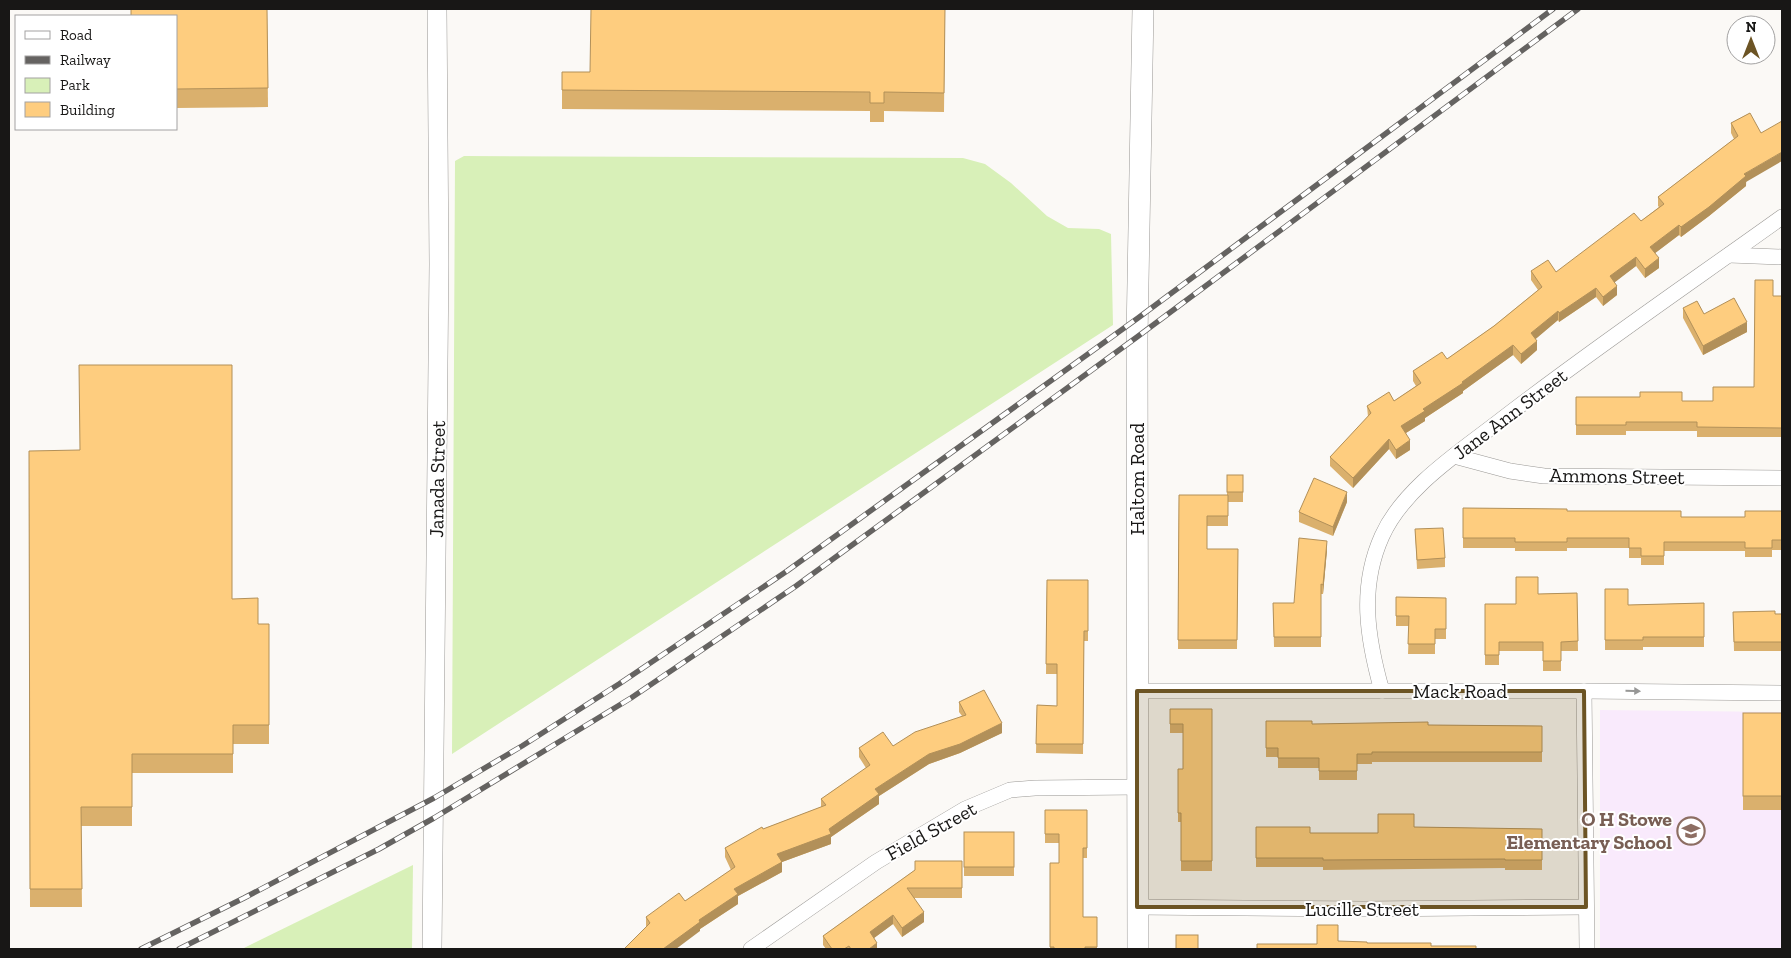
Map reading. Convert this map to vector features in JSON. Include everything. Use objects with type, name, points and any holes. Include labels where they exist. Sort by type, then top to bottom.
[{"type":"main road","name":"Haltom Road","points":[[1138,949],[1137,336],[1143,9]]},
{"type":"street","name":"Janada Street","points":[[432,949],[439,264],[436,9]]},
{"type":"street","name":"Jane Ann Street","points":[[1382,691],[1374,661],[1366,609],[1368,582],[1374,557],[1383,534],[1399,509],[1421,485],[1454,456],[1534,394],[1782,217]]},
{"type":"street","points":[[1728,255],[1782,257]]},
{"type":"street","name":"Ammons Street","points":[[1454,456],[1510,471],[1544,476],[1782,478]]},
{"type":"street","name":"Mack Road","points":[[1137,691],[1782,693]]},
{"type":"street","points":[[1584,691],[1587,949]]},
{"type":"street","name":"Field Street","points":[[751,949],[876,862],[965,809],[1010,790],[1137,787]]},
{"type":"street","name":"Lucille Street","points":[[1137,906],[1363,909],[1586,907]]},
{"type":"highlighted area","points":[[1137,691],[1584,691],[1586,907],[1137,907]]},
{"type":"shaded area","name":"O H Stowe Elementary School","points":[[1600,710],[1782,712],[1782,949],[1600,949]]},
{"type":"green space","points":[[464,156],[963,158],[985,164],[1011,183],[1047,216],[1068,228],[1099,229],[1111,234],[1113,325],[452,754],[455,161]]},
{"type":"green space","points":[[413,865],[412,949],[242,949]]},
{"type":"building","points":[[131,9],[267,9],[268,88],[178,89],[178,15],[131,15]]},
{"type":"building","points":[[591,9],[945,9],[944,93],[884,92],[884,103],[870,103],[870,92],[562,90],[562,72],[590,72]]},
{"type":"building","points":[[1750,113],[1761,133],[1782,121],[1782,152],[1744,174],[1746,176],[1709,207],[1681,227],[1679,225],[1650,247],[1659,258],[1645,269],[1636,257],[1610,276],[1617,286],[1603,297],[1596,288],[1559,313],[1558,311],[1531,333],[1537,341],[1521,354],[1513,345],[1463,383],[1423,409],[1425,411],[1401,426],[1410,440],[1396,450],[1389,439],[1353,478],[1330,457],[1371,413],[1367,406],[1389,392],[1394,401],[1421,383],[1413,371],[1442,352],[1447,359],[1494,326],[1542,287],[1531,271],[1548,260],[1556,272],[1634,213],[1641,221],[1664,204],[1658,197],[1738,136],[1731,123]]},
{"type":"building","points":[[1755,280],[1773,280],[1773,296],[1782,296],[1782,428],[1697,427],[1697,422],[1626,422],[1626,425],[1576,425],[1576,397],[1640,397],[1640,392],[1682,392],[1682,401],[1713,401],[1713,387],[1754,387]]},
{"type":"building","points":[[1734,298],[1747,322],[1703,346],[1683,308],[1697,301],[1704,314]]},
{"type":"building","points":[[79,365],[232,365],[232,599],[258,598],[258,624],[269,624],[269,725],[233,725],[233,754],[132,754],[132,807],[81,807],[82,889],[30,889],[29,451],[80,450]]},
{"type":"building","points":[[1227,475],[1243,475],[1243,492],[1227,492]]},
{"type":"building","points":[[1314,478],[1347,492],[1333,527],[1299,512]]},
{"type":"building","points":[[1179,495],[1228,495],[1228,516],[1207,516],[1207,549],[1238,549],[1237,640],[1178,640]]},
{"type":"building","points":[[1463,508],[1567,509],[1567,511],[1681,511],[1681,517],[1745,517],[1745,511],[1782,511],[1782,540],[1772,540],[1772,548],[1745,548],[1745,542],[1664,542],[1664,556],[1641,556],[1641,548],[1629,548],[1629,538],[1567,538],[1567,542],[1515,542],[1515,538],[1463,538]]},
{"type":"building","points":[[1443,528],[1445,558],[1417,560],[1415,529]]},
{"type":"building","points":[[1299,538],[1327,541],[1323,585],[1321,584],[1321,637],[1274,637],[1273,603],[1294,603]]},
{"type":"building","points":[[1516,577],[1538,577],[1538,594],[1577,593],[1578,641],[1561,642],[1561,661],[1543,661],[1543,642],[1499,642],[1499,655],[1485,655],[1485,604],[1516,604]]},
{"type":"building","points":[[1047,580],[1088,580],[1088,631],[1084,631],[1083,744],[1036,744],[1037,705],[1057,706],[1057,664],[1046,664]]},
{"type":"building","points":[[1605,589],[1628,589],[1628,605],[1704,603],[1704,637],[1643,637],[1643,640],[1605,640]]},
{"type":"building","points":[[1396,597],[1446,598],[1446,629],[1435,629],[1435,644],[1408,644],[1409,616],[1396,616]]},
{"type":"building","points":[[1775,611],[1775,614],[1782,614],[1782,642],[1734,642],[1733,612]]},
{"type":"building","points":[[984,690],[1002,723],[960,744],[929,754],[875,789],[879,794],[829,829],[831,834],[777,854],[782,862],[734,889],[738,894],[699,920],[700,922],[663,949],[624,949],[650,923],[646,917],[679,893],[685,901],[735,867],[725,848],[762,827],[763,829],[826,805],[821,799],[870,765],[859,748],[883,732],[893,746],[915,732],[966,715],[959,702]]},
{"type":"building","points":[[1170,709],[1212,709],[1212,861],[1181,861],[1181,813],[1178,813],[1178,769],[1183,769],[1183,724],[1170,724]]},
{"type":"building","points":[[1743,713],[1782,713],[1782,796],[1743,796]]},
{"type":"building","points":[[1266,721],[1312,721],[1312,724],[1428,722],[1428,725],[1542,726],[1542,752],[1372,752],[1372,754],[1357,754],[1357,771],[1319,771],[1319,758],[1278,758],[1278,748],[1266,748]]},
{"type":"building","points":[[1045,810],[1087,810],[1087,848],[1083,848],[1083,917],[1097,917],[1097,947],[1054,949],[1054,947],[1050,947],[1050,863],[1059,863],[1059,834],[1045,834]]},
{"type":"building","points":[[1378,814],[1414,814],[1414,827],[1542,829],[1542,860],[1323,860],[1323,858],[1256,858],[1256,827],[1310,827],[1310,833],[1378,833]]},
{"type":"building","points":[[964,832],[1014,832],[1014,867],[964,867]]},
{"type":"building","points":[[915,861],[962,861],[962,888],[907,888],[924,912],[902,928],[893,915],[870,932],[877,943],[869,949],[851,949],[849,946],[844,949],[832,949],[823,936],[915,870]]},
{"type":"building","points":[[1317,925],[1338,925],[1338,941],[1431,943],[1431,946],[1476,946],[1476,949],[1257,949],[1257,944],[1317,944]]},
{"type":"building","points":[[1176,935],[1198,935],[1198,949],[1176,949]]},
{"type":"railway","points":[[141,949],[244,898],[434,798],[522,746],[619,684],[787,571],[1138,318],[1553,9]]},
{"type":"railway","points":[[179,949],[379,849],[434,818],[631,698],[796,586],[1137,337],[1578,9]]},
{"type":"place","name":"O H Stowe Elementary School","points":[[1691,831]]}]
